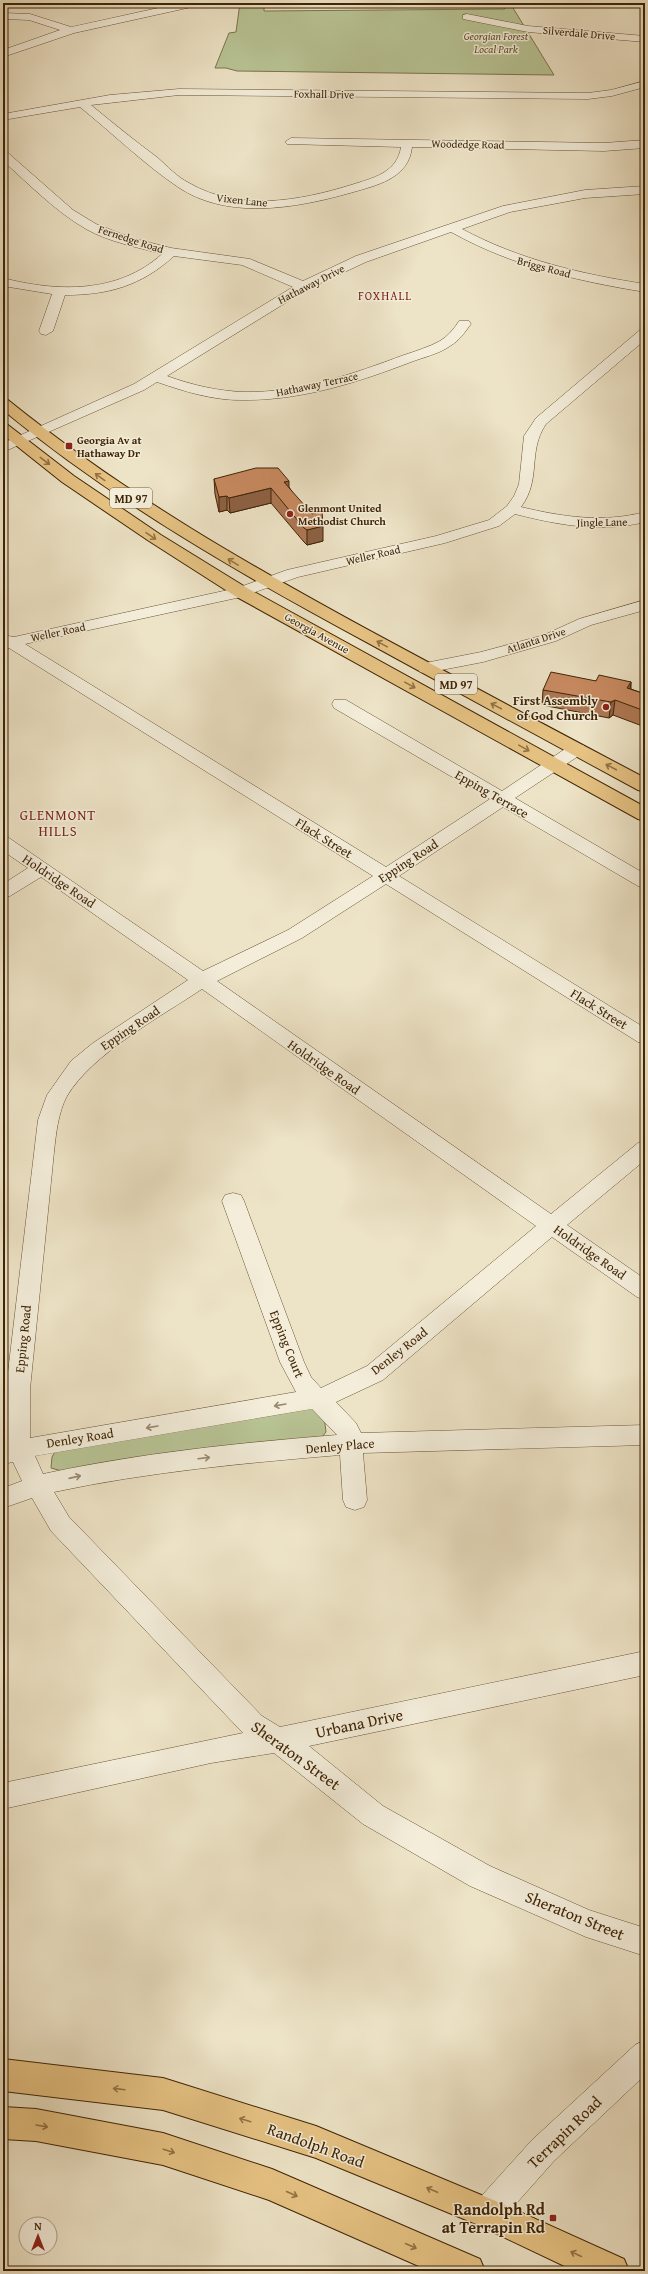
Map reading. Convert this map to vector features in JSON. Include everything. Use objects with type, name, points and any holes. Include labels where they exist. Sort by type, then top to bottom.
[{"type":"main road","name":"Georgia Avenue","points":[[3,403],[36,431],[121,492],[266,582],[645,786]]},
{"type":"main road","name":"Georgia Avenue","points":[[3,428],[68,479],[155,538],[241,592],[645,815]]},
{"type":"main road","name":"Randolph Road","points":[[3,2075],[163,2094],[316,2142],[487,2213],[612,2271]]},
{"type":"main road","points":[[3,2123],[36,2125],[164,2148],[272,2185],[468,2271]]},
{"type":"street","points":[[3,54],[71,30],[196,3]]},
{"type":"street","points":[[3,16],[30,17],[71,30]]},
{"type":"street","name":"Silverdale Drive","points":[[467,17],[528,29],[645,39]]},
{"type":"street","name":"Foxhall Drive","points":[[3,117],[138,94],[179,92],[588,96],[612,94],[645,84]]},
{"type":"street","name":"Vixen Lane","points":[[82,103],[192,191],[230,201],[263,204],[306,201],[373,182],[394,172],[403,164],[406,157],[407,144]]},
{"type":"street","name":"Woodedge Road","points":[[291,142],[604,147],[645,144]]},
{"type":"street","name":"Fernedge Road","points":[[3,155],[69,213],[92,227],[128,241],[171,252],[245,262],[303,286]]},
{"type":"street","name":"Hathaway Drive","points":[[3,448],[19,442],[36,431],[158,377],[259,311],[303,286],[361,260],[450,227],[507,209],[585,194],[645,190]]},
{"type":"street","name":"Briggs Road","points":[[450,227],[496,252],[537,266],[589,279],[645,288]]},
{"type":"street","points":[[3,282],[34,289],[59,292],[101,288],[125,282],[147,273],[171,252]]},
{"type":"street","points":[[46,331],[59,292]]},
{"type":"street","name":"Hathaway Terrace","points":[[158,377],[188,388],[222,395],[251,396],[282,393],[332,383],[387,367],[450,340],[464,324]]},
{"type":"street","name":"Weller Road","points":[[6,641],[241,592],[293,573],[477,530],[494,523],[512,509],[521,497],[526,484],[528,451],[531,436],[541,421],[645,333]]},
{"type":"street","name":"Jingle Lane","points":[[512,509],[564,522],[594,524],[633,521],[645,518]]},
{"type":"street","name":"Atlanta Drive","points":[[426,668],[483,657],[550,638],[585,622],[645,605]]},
{"type":"street","name":"Flack Street","points":[[6,641],[645,1037]]},
{"type":"street","name":"Epping Terrace","points":[[340,704],[500,800],[645,882]]},
{"type":"street","name":"Epping Road","points":[[37,1486],[12,1451],[17,1429],[18,1389],[42,1152],[48,1120],[57,1095],[78,1066],[100,1048],[200,980],[295,934],[386,876],[576,749]]},
{"type":"street","name":"Holdridge Road","points":[[3,842],[40,869],[79,893],[200,980],[645,1291]]},
{"type":"street","points":[[3,892],[40,869]]},
{"type":"street","name":"Denley Road","points":[[12,1451],[318,1398],[332,1394],[375,1373],[645,1148]]},
{"type":"street","name":"Epping Court","points":[[233,1201],[292,1362],[302,1383],[348,1430],[352,1446],[355,1500]]},
{"type":"street","name":"Denley Place","points":[[37,1486],[105,1471],[208,1457],[352,1446],[389,1441],[645,1435]]},
{"type":"street","points":[[3,1498],[37,1486]]},
{"type":"street","name":"Sheraton Street","points":[[37,1486],[60,1524],[253,1725],[295,1751],[373,1815],[480,1876],[586,1923],[645,1942]]},
{"type":"street","name":"Urbana Drive","points":[[3,1796],[211,1751],[277,1740],[645,1663]]},
{"type":"street","name":"Terrapin Road","points":[[487,2213],[558,2134],[645,2055]]},
{"type":"green space","name":"Georgian Forest Local Park","points":[[240,3],[264,3],[264,11],[505,9],[503,3],[510,3],[554,75],[237,71],[226,68],[215,68],[229,33],[236,32]]},
{"type":"green space","points":[[311,1406],[324,1416],[326,1432],[322,1437],[62,1471],[51,1468],[52,1457],[56,1450]]},
{"type":"building","points":[[256,468],[278,468],[289,481],[284,482],[312,514],[322,511],[323,526],[307,530],[304,528],[271,488],[229,498],[227,496],[219,497],[214,479]]},
{"type":"building","points":[[551,672],[596,681],[599,675],[631,682],[627,688],[645,694],[645,711],[615,700],[611,702],[543,690]]},
{"type":"place","name":"Georgia Av at Hathaway Dr","points":[[69,446]]},
{"type":"place","name":"Glenmont United Methodist Church","points":[[290,514]]},
{"type":"place","name":"First Assembly of God Church","points":[[606,707]]},
{"type":"place","name":"Randolph Rd at Terrapin Rd","points":[[553,2218]]},
{"type":"district","name":"FOXHALL","points":[[385,295]]},
{"type":"district","name":"GLENMONT HILLS","points":[[58,824]]}]
